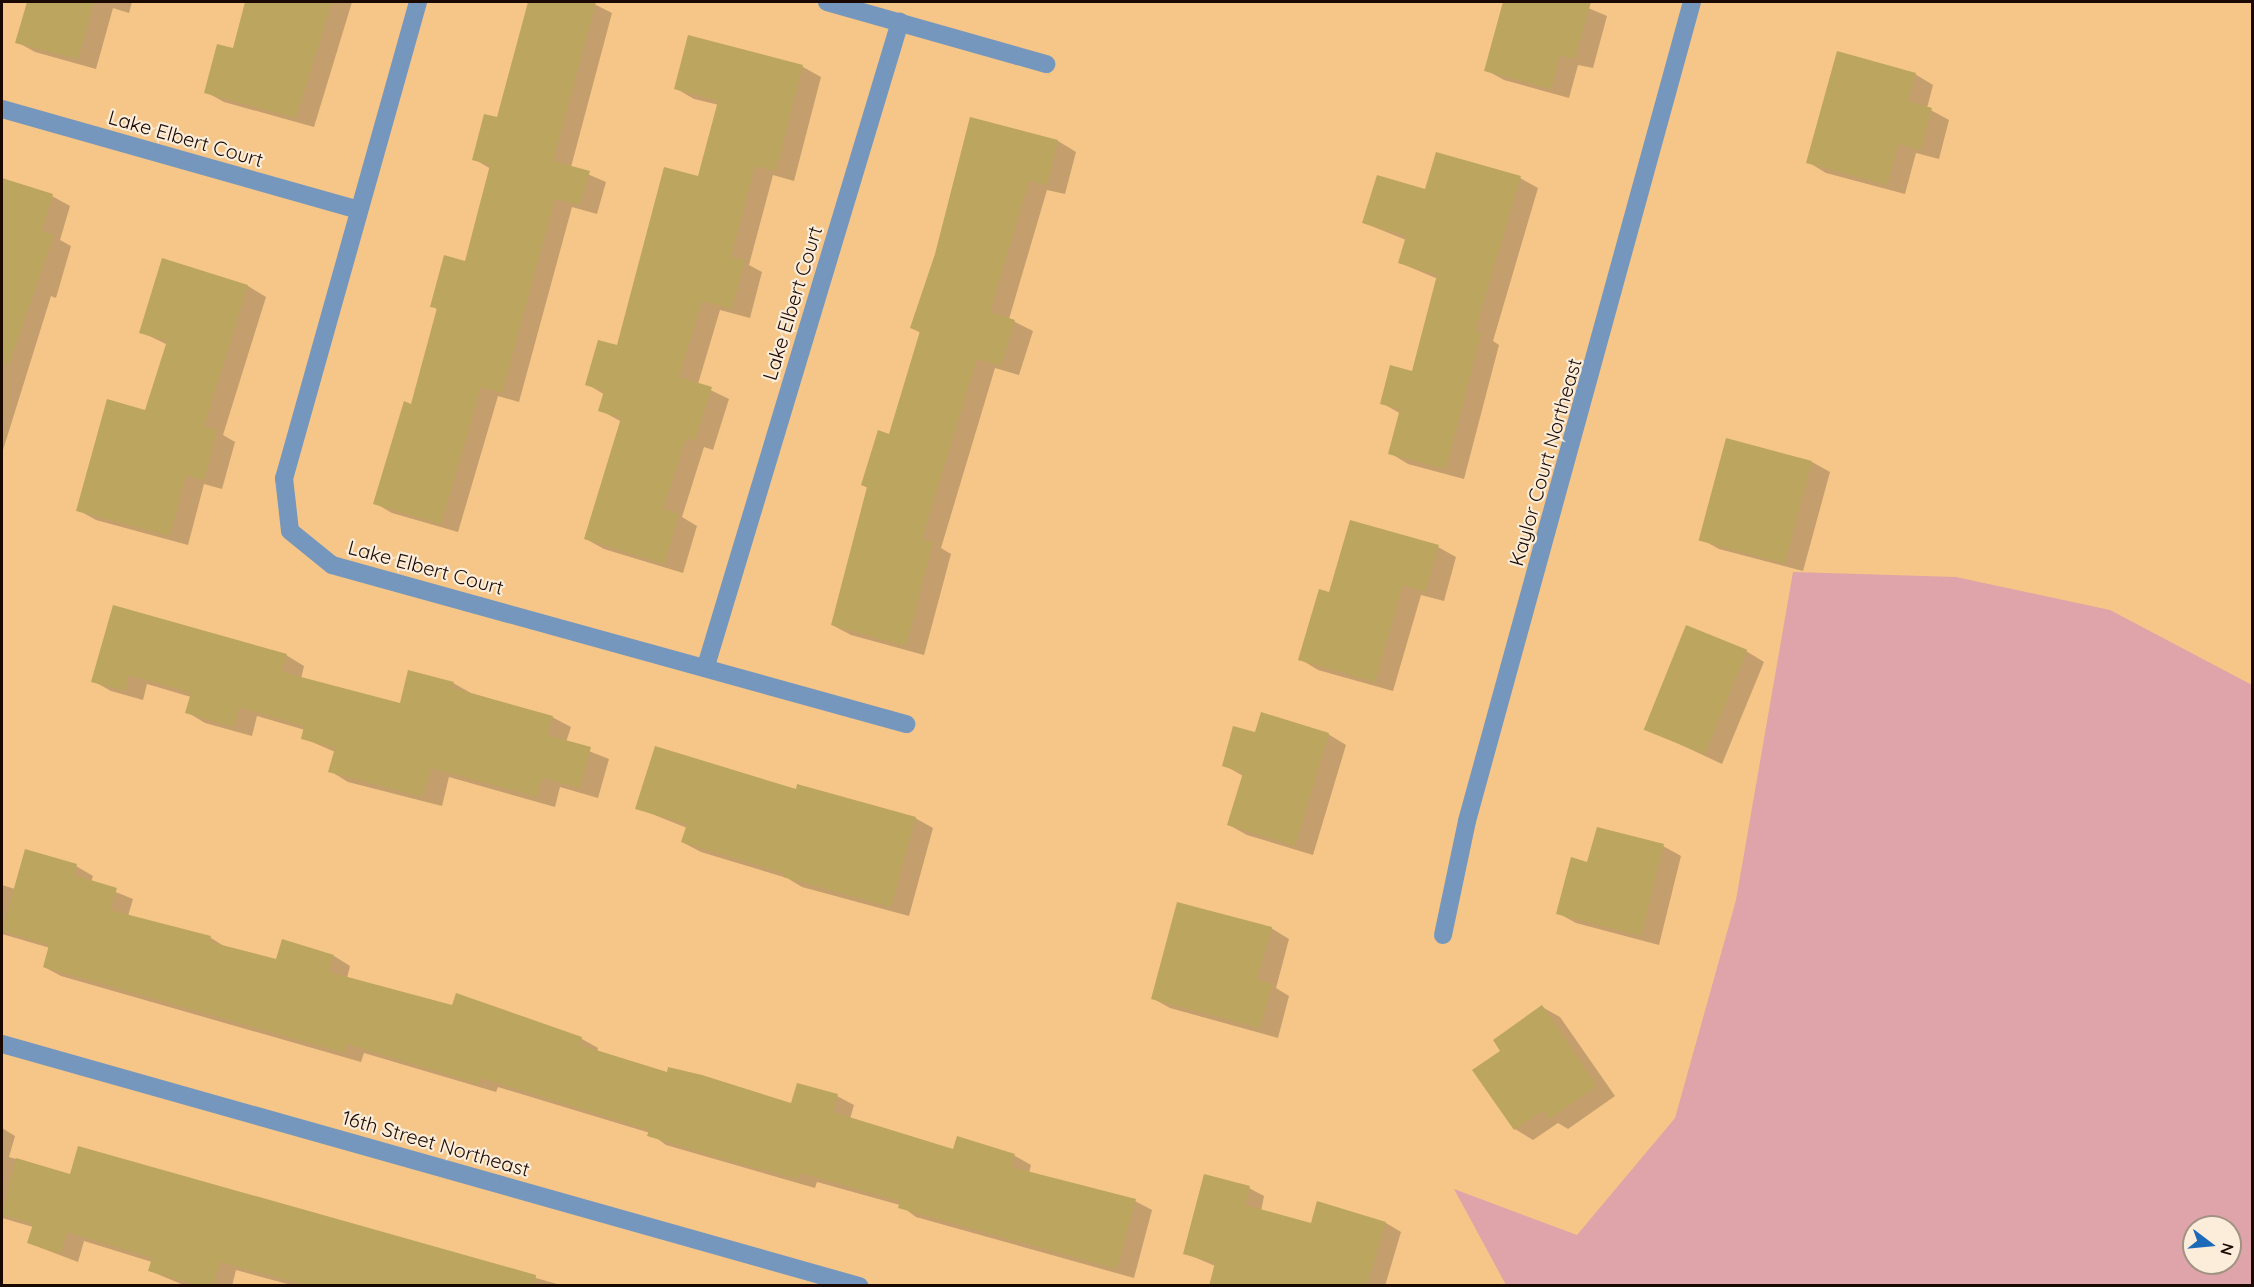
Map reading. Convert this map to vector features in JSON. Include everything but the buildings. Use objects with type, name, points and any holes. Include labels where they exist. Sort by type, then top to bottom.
[{"type":"street","name":"Lake Elbert Court","points":[[418,2],[284,478],[290,531],[332,565],[706,666],[906,724]]},
{"type":"street","points":[[827,2],[1046,64]]},
{"type":"street","name":"Kaylor Court Northeast","points":[[1443,935],[1467,821],[1692,2]]},
{"type":"street","name":"Lake Elbert Court","points":[[706,666],[900,22]]},
{"type":"street","name":"Lake Elbert Court","points":[[2,109],[358,210]]},
{"type":"street","name":"16th Street Northeast","points":[[2,1044],[859,1286]]},
{"type":"shaded area","points":[[1793,572],[1956,577],[2110,610],[2252,685],[2252,1285],[1506,1285],[1454,1189],[1577,1235],[1675,1118],[1736,900]]}]
